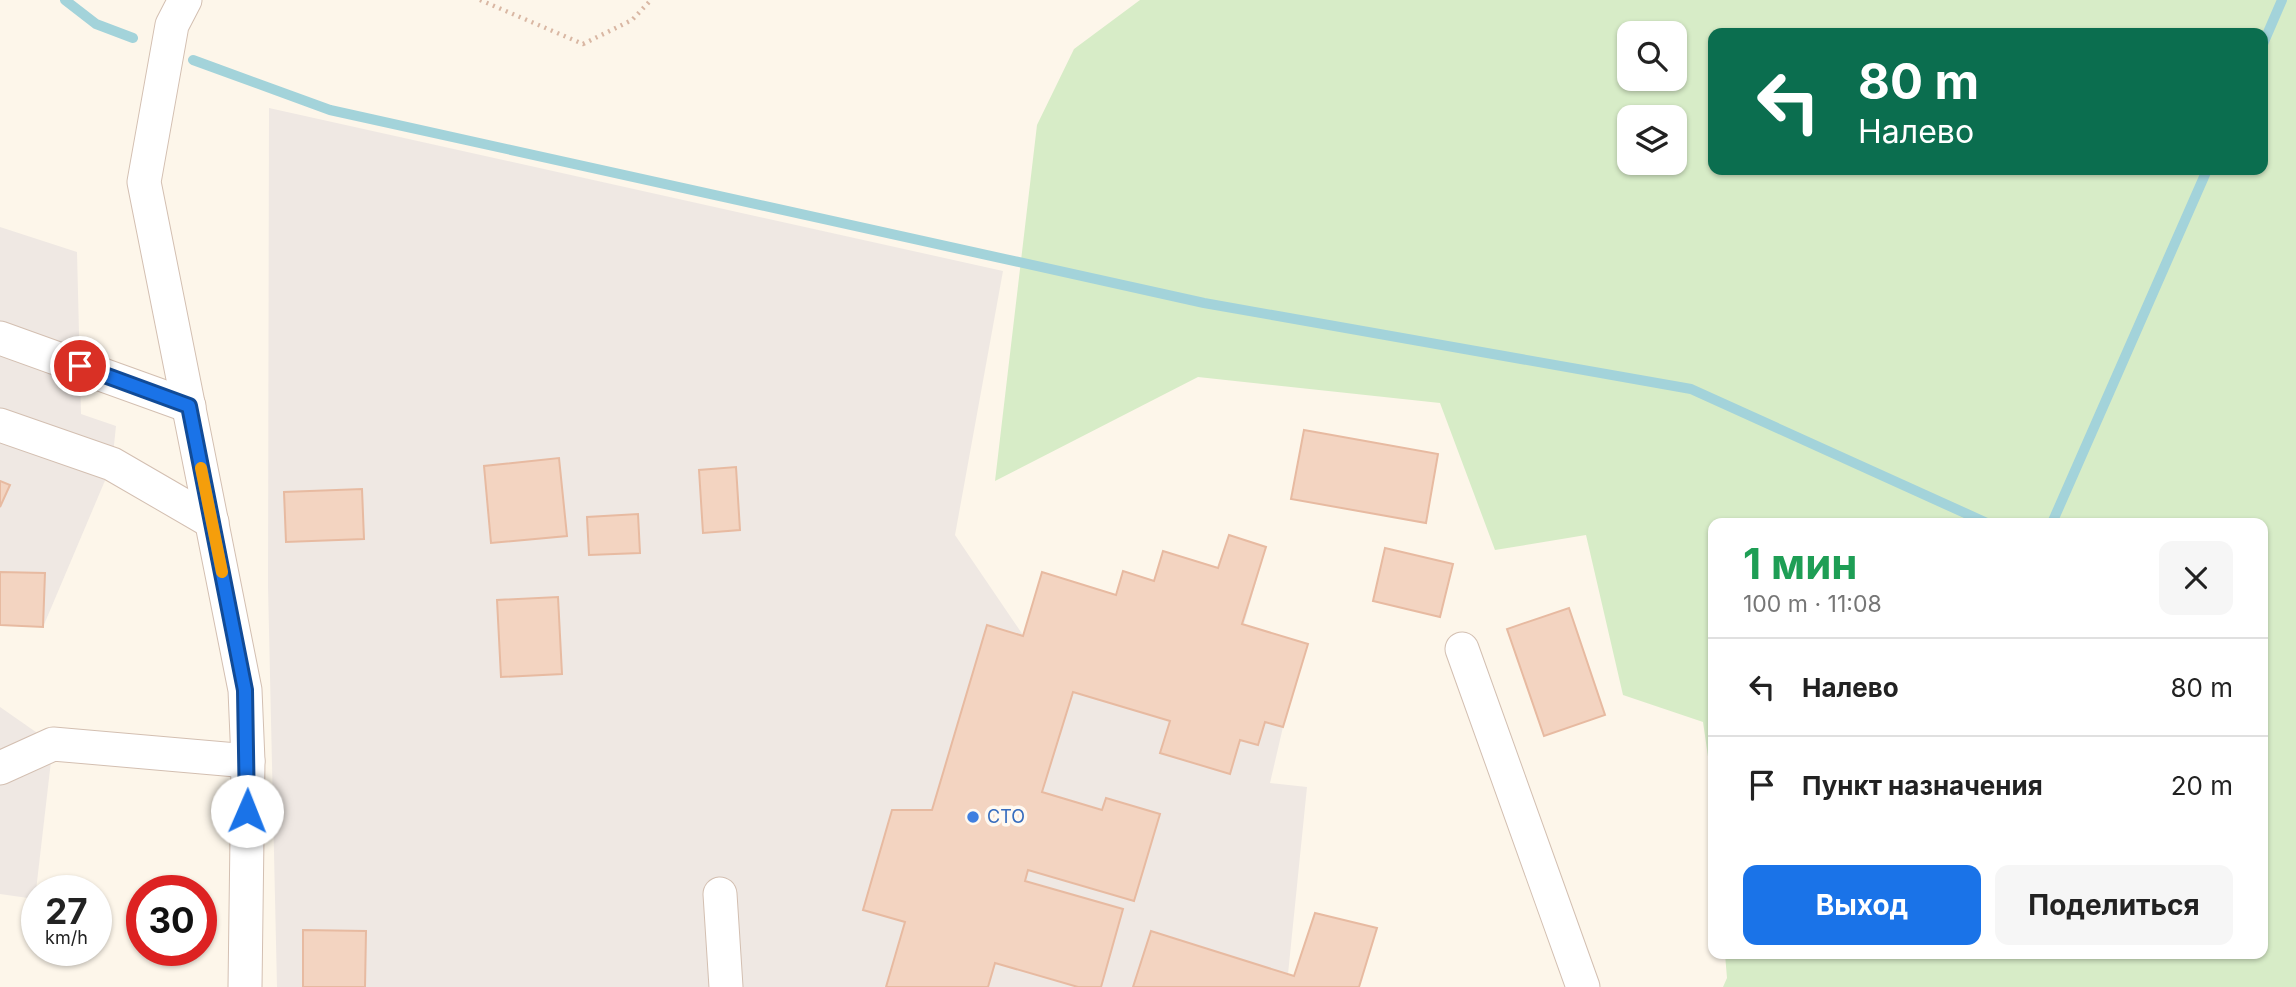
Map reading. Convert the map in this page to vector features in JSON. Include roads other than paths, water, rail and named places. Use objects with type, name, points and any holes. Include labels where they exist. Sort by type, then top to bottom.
[{"type":"street","points":[[185,0],[172,25],[144,182],[245,690],[248,761],[245,987]]},
{"type":"street","points":[[0,338],[189,406]]},
{"type":"street","points":[[0,425],[112,464],[212,522]]},
{"type":"street","points":[[1462,649],[1583,987]]},
{"type":"street","points":[[0,768],[53,744],[248,761]]},
{"type":"street","points":[[720,894],[726,987]]},
{"type":"waterway","points":[[65,0],[96,24],[133,38]]},
{"type":"waterway","points":[[2268,32],[2282,0]]},
{"type":"waterway","points":[[193,60],[330,110],[1204,303],[1691,389],[1976,518]]},
{"type":"waterway","points":[[2054,518],[2205,175]]},
{"type":"place","name":"СТО","points":[[973,817]]}]
